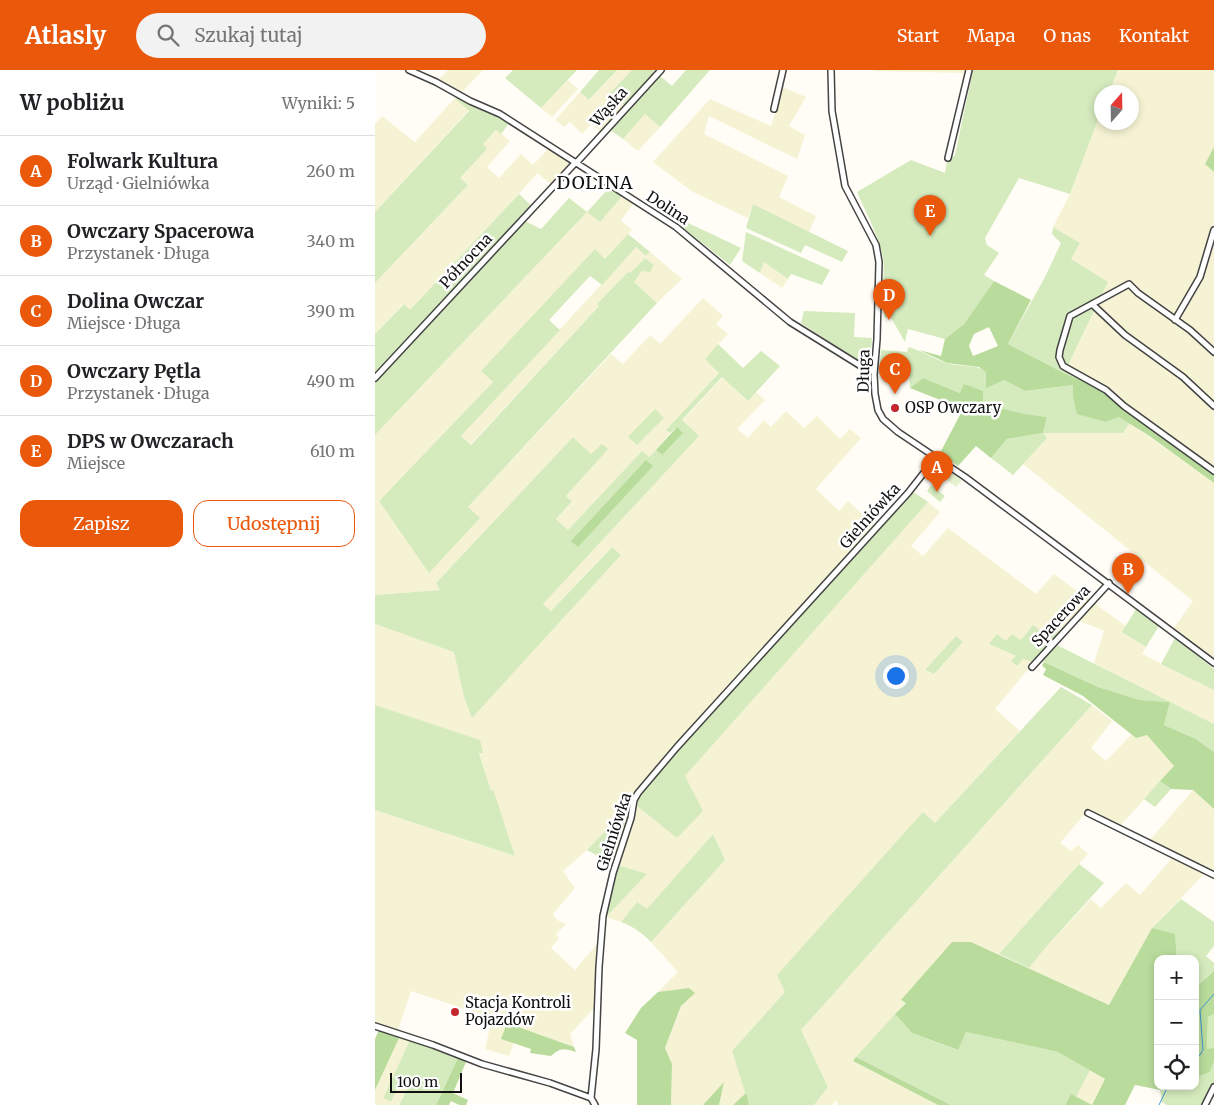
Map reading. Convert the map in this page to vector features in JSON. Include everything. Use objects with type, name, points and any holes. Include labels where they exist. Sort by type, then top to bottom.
[{"type":"street","name":"Dolina","points":[[409,70],[437,82],[470,102],[500,114],[576,162],[684,233],[790,322],[864,368],[874,371]]},
{"type":"street","name":"Wąska","points":[[576,162],[661,70]]},
{"type":"street","points":[[775,109],[783,70]]},
{"type":"street","name":"Długa","points":[[831,70],[832,111],[845,186],[876,245],[879,262],[877,339],[874,371],[875,394],[878,410],[883,419],[898,432],[937,456],[1214,663]]},
{"type":"street","points":[[948,158],[969,70]]},
{"type":"street","name":"Północna","points":[[375,378],[576,162]]},
{"type":"street","points":[[1175,320],[1200,277],[1214,230]]},
{"type":"street","points":[[1214,352],[1197,336],[1138,293],[1129,284],[1070,316],[1060,350],[1063,366],[1106,390],[1124,406],[1214,470]]},
{"type":"street","points":[[1092,304],[1129,339],[1183,377],[1214,406]]},
{"type":"street","name":"Gielniówka","points":[[591,1098],[596,1049],[603,916],[613,873],[631,818],[634,800],[683,740],[909,492],[937,456]]},
{"type":"street","name":"Spacerowa","points":[[1032,667],[1109,583]]},
{"type":"street","points":[[1089,813],[1214,875]]},
{"type":"street","points":[[375,1026],[433,1045],[482,1064],[550,1083],[591,1098],[595,1105]]},
{"type":"street","points":[[1205,1105],[1214,1087]]},
{"type":"shaded area","points":[[448,70],[483,70],[462,92],[439,79]]},
{"type":"shaded area","points":[[617,70],[632,70],[610,93],[625,106],[601,132],[591,124],[582,134],[570,122],[564,127],[555,120],[580,92],[590,100]]},
{"type":"shaded area","points":[[966,70],[966,73],[874,71]]},
{"type":"shaded area","points":[[1118,70],[1214,70],[1214,147],[1205,164],[1214,172],[1214,470],[1068,365],[1108,282],[1070,259],[1080,243],[1053,227],[1070,194],[1094,130],[1139,130],[1139,85],[1112,85]]},
{"type":"shaded area","points":[[568,80],[578,89],[552,117],[541,108]]},
{"type":"shaded area","points":[[783,87],[806,97],[789,126],[805,135],[797,159],[709,116],[704,134],[788,176],[779,197],[816,216],[809,232],[753,204],[748,218],[693,192],[653,162],[710,99],[771,126]]},
{"type":"shaded area","points":[[455,98],[469,110],[375,212],[375,124],[382,116],[415,142]]},
{"type":"shaded area","points":[[645,114],[660,127],[638,151],[623,139]]},
{"type":"shaded area","points":[[497,130],[510,141],[487,167],[499,178],[521,154],[533,165],[548,149],[575,165],[554,187],[538,173],[410,311],[403,304],[375,334],[375,283],[468,185],[460,178],[487,149],[482,144]]},
{"type":"shaded area","points":[[623,195],[634,203],[621,220],[632,230],[605,259],[595,250],[482,371],[493,382],[379,501],[423,563],[479,519],[468,507],[611,354],[623,364],[650,335],[660,344],[703,298],[723,316],[716,324],[728,334],[718,344],[719,373],[666,430],[670,433],[656,450],[649,457],[642,451],[568,530],[556,519],[572,503],[566,496],[591,454],[573,437],[436,583],[440,590],[375,595],[375,435],[587,212]]},
{"type":"shaded area","points":[[636,247],[646,256],[650,252],[682,279],[657,303],[634,282],[642,271],[654,265],[645,258],[629,274],[628,272],[597,304],[599,306],[470,445],[461,436]]},
{"type":"shaded area","points":[[764,262],[788,279],[782,288],[760,273]]},
{"type":"shaded area","points":[[723,377],[747,401],[756,392],[765,400],[737,429],[748,438],[764,420],[771,427],[786,411],[804,428],[817,416],[840,439],[850,429],[861,438],[816,489],[839,511],[848,501],[875,526],[675,746],[612,824],[563,871],[575,888],[553,914],[557,920],[566,924],[556,934],[559,938],[551,948],[575,970],[597,944],[596,1006],[570,1034],[574,1047],[508,1023],[501,1039],[514,1043],[509,1056],[485,1049],[492,1018],[411,991],[398,1030],[375,1023],[375,810],[515,856],[479,752],[480,740],[375,705],[375,624],[454,652],[464,697],[472,717],[621,555],[611,547],[551,611],[543,604],[698,436],[682,421]]},
{"type":"shaded area","points":[[1130,423],[1214,483],[1214,659],[1173,629],[1193,601],[1023,464],[1046,438],[1043,433],[1123,433]]},
{"type":"shaded area","points":[[928,502],[940,512],[911,546],[923,556],[948,528],[1036,594],[1054,574],[1089,600],[1061,633],[1041,631],[1003,651],[1034,662],[995,709],[1020,731],[935,823],[923,812],[785,992],[732,1051],[746,1093],[733,1105],[719,1105],[724,1083],[703,1105],[671,1105],[672,1064],[665,1048],[689,988],[658,992],[678,972],[651,942],[725,860],[713,834],[647,910],[637,902],[621,922],[606,917],[646,875],[617,865],[637,806],[677,837],[702,811],[684,776]],"holes":[[[956,636],[963,642],[934,674],[925,671]]]},
{"type":"shaded area","points":[[1094,603],[1126,626],[1123,632],[1146,647],[1142,654],[1214,690],[1214,724],[1094,663],[1104,631],[1078,620]]},
{"type":"shaded area","points":[[1092,705],[1112,721],[1091,748],[1106,761],[1132,734],[1136,738],[1147,734],[1174,766],[1120,826],[1087,811],[1060,843],[1071,851],[1078,845],[1088,854],[999,954],[971,942],[901,1001],[906,1002],[853,1061],[938,1105],[838,1105],[836,1100],[832,1105],[814,1105],[828,1087],[801,1030]]},
{"type":"shaded area","points":[[1193,790],[1214,809],[1214,870],[1150,840]]},
{"type":"shaded area","points":[[1173,857],[1206,872],[1152,928],[1109,1005],[1029,968],[1091,899],[1101,908],[1126,883],[1140,895]]},
{"type":"shaded area","points":[[400,1036],[410,1040],[383,1098],[391,1102],[399,1084],[408,1088],[399,1105],[375,1105],[375,1090]]},
{"type":"shaded area","points":[[1090,1070],[1105,1079],[1092,1105],[1076,1097]]},
{"type":"green space","points":[[513,70],[577,70],[541,108],[505,78]]},
{"type":"green space","points":[[599,70],[617,70],[589,100],[580,92]]},
{"type":"green space","points":[[632,70],[653,70],[656,72],[625,106],[610,93]]},
{"type":"green space","points":[[686,70],[710,70],[660,127],[645,114],[623,139],[609,129],[659,75],[672,86]]},
{"type":"green space","points":[[973,70],[1118,70],[1112,85],[1094,85],[1094,130],[1070,194],[1019,178],[985,238],[987,245],[999,253],[984,275],[994,281],[964,324],[945,339],[908,329],[905,342],[890,316],[885,318],[883,310],[884,272],[881,248],[857,192],[911,160],[945,173],[947,161],[955,155]]},
{"type":"green space","points":[[457,96],[510,122],[501,134],[496,130],[483,144],[487,149],[460,178],[468,185],[375,283],[375,212],[469,111],[455,98]]},
{"type":"green space","points":[[1214,147],[1214,172],[1205,164]]},
{"type":"green space","points":[[610,187],[623,195],[600,222],[587,212]]},
{"type":"green space","points":[[519,194],[536,210],[525,221],[541,229],[569,198],[587,212],[375,435],[375,334],[404,304],[410,310]]},
{"type":"green space","points":[[753,204],[848,251],[842,262],[805,245],[801,253],[746,228]]},
{"type":"green space","points":[[686,222],[741,248],[730,265],[682,227]]},
{"type":"green space","points":[[1053,227],[1080,243],[1071,259],[1108,282],[1068,365],[1102,390],[1008,344],[1045,277],[1061,243],[1052,234]]},
{"type":"green space","points":[[746,232],[830,270],[822,285],[791,274],[788,279],[764,262],[760,273],[742,261]]},
{"type":"green space","points":[[628,234],[650,252],[646,256],[636,247],[602,285],[590,276],[549,320],[560,330],[461,436],[471,445],[599,306],[597,304],[628,272],[630,273],[645,258],[654,265],[650,272],[642,271],[634,282],[657,303],[468,507],[480,518],[429,573],[379,501],[493,382],[481,371],[595,249],[605,259]]},
{"type":"green space","points":[[994,281],[1031,300],[1008,344],[1102,390],[1214,470],[1214,483],[1148,435],[1119,417],[1106,422],[1077,414],[1073,397],[1073,385],[1025,391],[1004,380],[986,388],[986,372],[979,367],[947,363],[919,350],[941,356],[945,339],[964,324]],"holes":[[[989,327],[998,346],[973,356],[969,346],[974,334]]]},
{"type":"green space","points":[[804,311],[855,313],[854,337],[872,338],[870,364],[867,367],[801,323]]},
{"type":"green space","points":[[718,344],[743,368],[761,351],[780,366],[748,401],[722,377],[682,420],[699,436],[543,604],[551,611],[612,547],[621,555],[472,718],[464,697],[454,652],[375,624],[375,595],[440,590],[436,583],[573,437],[591,454],[602,444],[608,449],[566,496],[572,502],[556,519],[568,530],[642,451],[649,457],[656,450],[662,455],[677,427],[670,433],[666,430],[719,373],[705,359]]},
{"type":"green space","points":[[909,347],[946,363],[977,367],[986,371],[986,387],[1004,380],[1025,391],[1073,385],[1073,397],[1106,422],[1119,417],[1130,423],[1123,433],[1043,433],[1047,417],[983,404],[965,384],[960,393],[923,378],[910,388],[909,372],[886,365],[882,375],[879,374],[881,350],[907,352]]},
{"type":"green space","points":[[923,378],[960,393],[964,384],[983,391],[983,404],[1047,417],[1043,433],[1007,439],[991,458],[976,446],[958,466],[940,453],[963,409],[910,388]]},
{"type":"green space","points":[[655,409],[664,418],[637,445],[628,437]]},
{"type":"green space","points":[[677,427],[683,433],[662,455],[656,450]]},
{"type":"green space","points":[[1043,433],[1047,438],[1013,475],[991,458],[1007,439]]},
{"type":"green space","points":[[646,460],[653,466],[578,547],[571,541]]},
{"type":"green space","points":[[943,466],[962,480],[956,487],[938,473]]},
{"type":"green space","points":[[931,485],[945,496],[940,502],[927,491]]},
{"type":"green space","points":[[912,491],[928,502],[685,776],[703,811],[677,838],[637,806],[639,795],[674,753]]},
{"type":"green space","points":[[1136,609],[1159,626],[1146,647],[1122,632]]},
{"type":"green space","points":[[1048,623],[1061,633],[1034,662],[1023,659],[1017,666],[1011,661],[1016,656],[989,644],[997,634],[1006,641],[1012,634],[1021,640],[1033,625],[1041,631]]},
{"type":"green space","points":[[956,636],[963,642],[934,674],[925,670]]},
{"type":"green space","points":[[1175,638],[1214,669],[1214,690],[1161,664]]},
{"type":"green space","points":[[1057,645],[1214,724],[1214,752],[1196,739],[1164,725],[1170,702],[1140,700],[1098,687],[1040,660]]},
{"type":"green space","points":[[1044,662],[1098,687],[1140,700],[1170,702],[1164,725],[1196,739],[1214,752],[1214,809],[1193,790],[1171,789],[1160,781],[1174,766],[1147,735],[1136,738],[1083,696],[1043,675],[1046,669],[1042,666]]},
{"type":"green space","points":[[1061,687],[1092,705],[801,1030],[828,1087],[814,1105],[749,1105],[732,1051],[785,992],[777,975],[923,812],[935,823]]},
{"type":"green space","points":[[375,705],[480,740],[483,753],[479,753],[515,856],[375,810]]},
{"type":"green space","points":[[1160,781],[1171,789],[1155,807],[1144,799]]},
{"type":"green space","points":[[633,797],[614,865],[587,850],[612,824]]},
{"type":"green space","points":[[713,834],[725,860],[651,942],[630,926],[621,922],[637,902],[647,909]]},
{"type":"green space","points":[[1079,864],[1104,883],[1029,968],[999,954]]},
{"type":"green space","points":[[617,865],[647,874],[606,917]]},
{"type":"green space","points":[[1181,899],[1214,922],[1214,946],[1206,956],[1214,963],[1214,971],[1199,984],[1199,955],[1177,955],[1175,935],[1152,928]]},
{"type":"green space","points":[[1152,928],[1175,934],[1177,955],[1154,955],[1154,1089],[1135,1085],[1125,1105],[1092,1105],[1105,1079],[1058,1052],[966,1032],[958,1050],[912,1033],[895,1014],[906,1003],[901,1000],[952,942],[971,942],[1109,1005]]},
{"type":"green space","points":[[1214,971],[1214,1014],[1208,1017],[1207,1049],[1214,1048],[1214,1061],[1210,1072],[1199,1076],[1199,1000],[1199,984]]},
{"type":"green space","points":[[689,988],[695,993],[681,1006],[665,1048],[672,1064],[671,1105],[637,1105],[637,1040],[625,1033],[641,1008],[658,992]]},
{"type":"green space","points":[[895,1014],[912,1033],[957,1050],[966,1032],[1058,1052],[1090,1070],[1076,1097],[1071,1095],[1065,1105],[951,1105],[856,1057]]},
{"type":"green space","points":[[1214,1014],[1214,1048],[1207,1050],[1208,1017]]},
{"type":"green space","points":[[507,1023],[574,1047],[576,1052],[562,1050],[557,1051],[551,1056],[530,1053],[531,1049],[501,1039]]},
{"type":"green space","points":[[379,1030],[400,1036],[375,1090],[375,1039]]},
{"type":"green space","points":[[410,1040],[458,1058],[436,1105],[399,1105],[408,1088],[399,1084],[391,1102],[383,1098]]},
{"type":"green space","points":[[856,1057],[951,1105],[938,1105],[853,1061]]},
{"type":"green space","points":[[458,1058],[466,1062],[453,1093],[468,1100],[466,1105],[459,1105],[451,1101],[449,1105],[436,1105]]},
{"type":"green space","points":[[1214,1061],[1214,1082],[1203,1105],[1167,1105],[1162,1102],[1160,1090],[1199,1090],[1199,1076],[1210,1072]]},
{"type":"green space","points":[[724,1082],[719,1105],[703,1105]]},
{"type":"green space","points":[[746,1093],[749,1105],[733,1105]]},
{"type":"green space","points":[[1071,1094],[1092,1105],[1065,1105]]},
{"type":"waterway","points":[[1199,1056],[1203,1050],[1200,1010],[1214,994]]},
{"type":"waterway","points":[[1159,1105],[1166,1090]]},
{"type":"place","name":"DPS w Owczarach","points":[[930,236]]},
{"type":"place","name":"Owczary Pętla","points":[[889,320]]},
{"type":"place","name":"Dolina Owczar","points":[[895,394]]},
{"type":"place","name":"OSP Owczary","points":[[895,408]]},
{"type":"place","name":"Folwark Kultura","points":[[937,492]]},
{"type":"place","name":"Owczary Spacerowa","points":[[1128,594]]},
{"type":"place","name":"Stacja Kontroli Pojazdów","points":[[455,1012]]},
{"type":"district","name":"DOLINA","points":[[595,183]]}]
